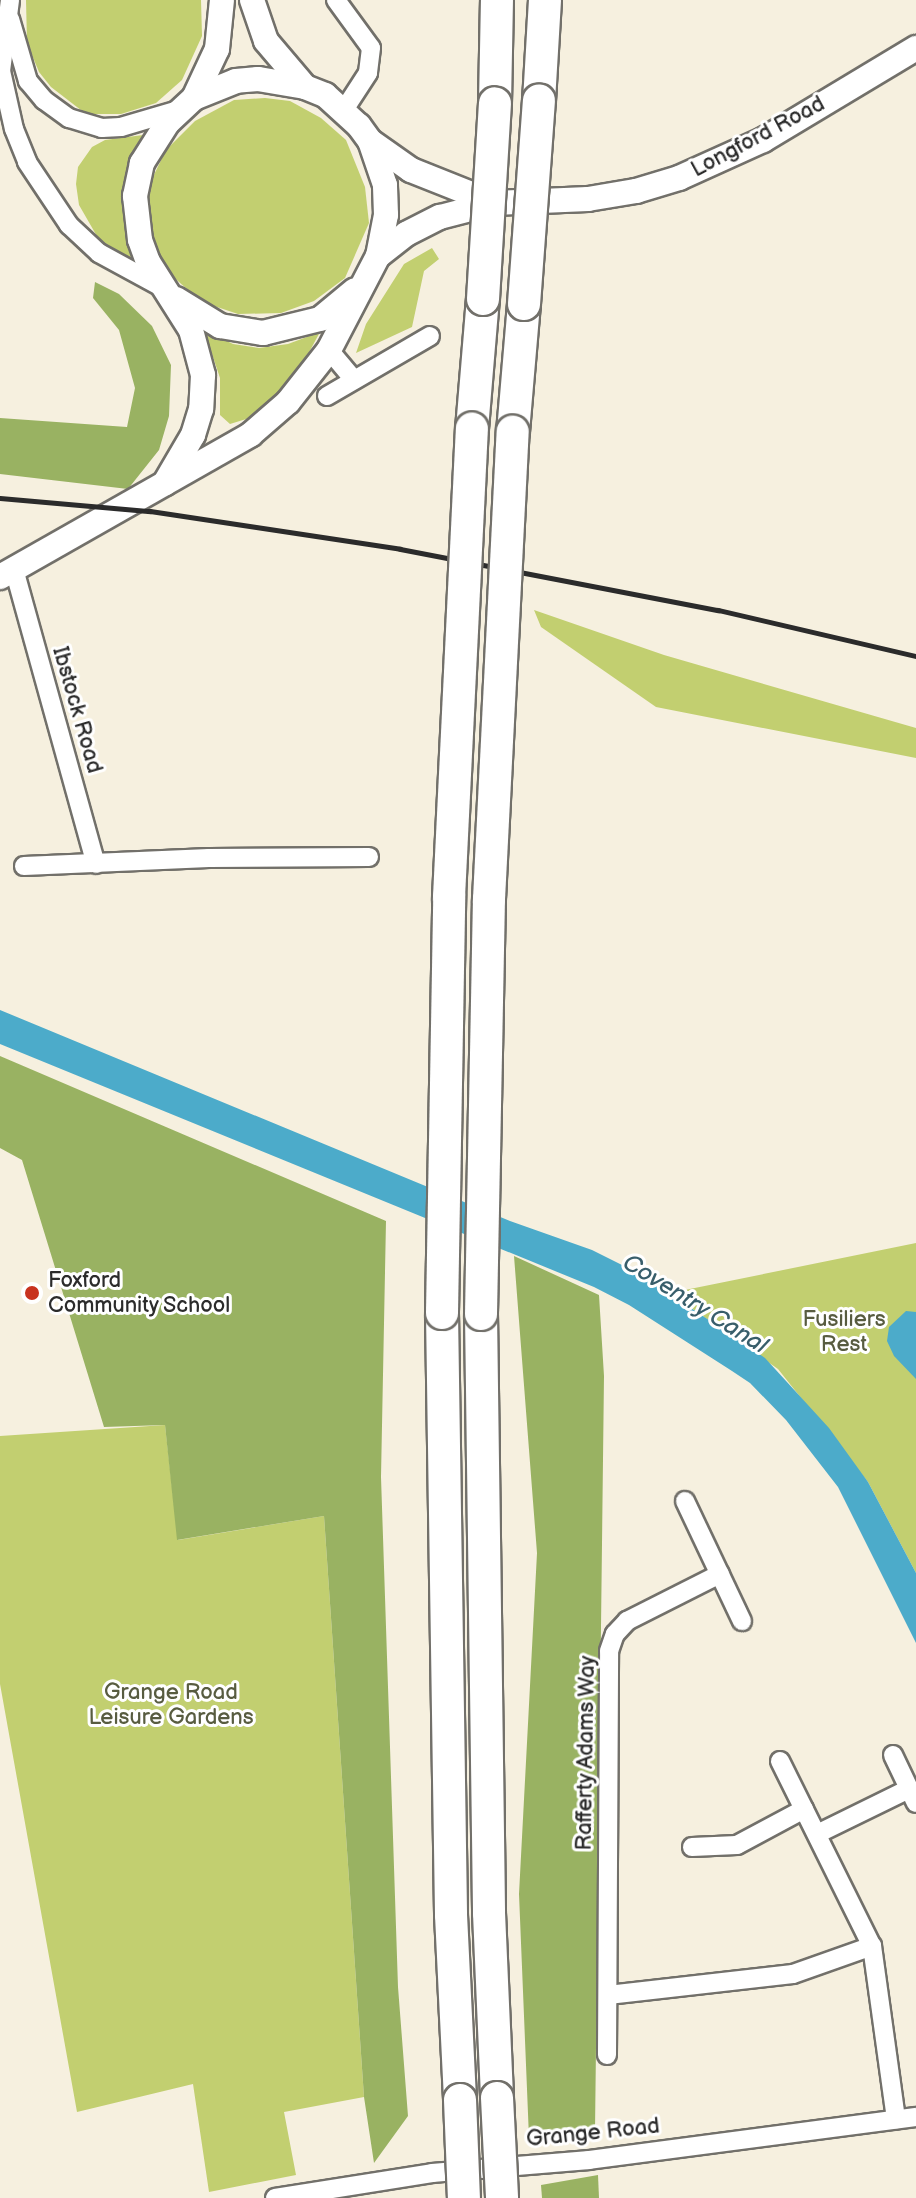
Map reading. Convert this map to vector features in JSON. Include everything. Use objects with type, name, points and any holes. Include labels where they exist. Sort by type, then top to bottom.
[{"type":"highway","points":[[464,2198],[451,1915],[442,1313],[449,897],[472,429],[495,103],[497,0]]},
{"type":"highway","points":[[502,2198],[489,1913],[481,1314],[489,899],[513,432],[545,0]]},
{"type":"main road","points":[[189,102],[217,49],[222,0]]},
{"type":"main road","points":[[252,0],[266,41],[305,87]]},
{"type":"main road","name":"Longford Road","points":[[378,256],[406,234],[440,217],[494,203],[588,199],[636,191],[679,178],[763,140],[916,48]]},
{"type":"main road","name":"Longford Road","points":[[165,483],[193,435],[203,395],[199,356],[191,330],[172,294],[148,262],[140,240],[135,196],[142,163],[155,138],[189,102],[236,81],[258,79],[305,87],[344,110],[370,141],[411,170],[494,203]]},
{"type":"main road","name":"Longford Road","points":[[165,483],[250,435],[288,402],[329,350],[378,256],[386,215],[385,185],[370,141]]},
{"type":"main road","name":"Longford Road","points":[[172,294],[220,326],[263,333],[320,319],[363,283]]},
{"type":"main road","points":[[7,573],[165,483]]},
{"type":"street","points":[[336,0],[371,48],[368,73],[344,110]]},
{"type":"street","points":[[9,6],[28,81],[44,100],[69,118],[102,128],[121,127],[149,121],[189,102]]},
{"type":"street","points":[[9,6],[1,71],[14,129],[27,162],[69,225],[99,253],[172,294]]},
{"type":"street","points":[[327,396],[430,336]]},
{"type":"street","points":[[329,350],[354,380]]},
{"type":"street","name":"Ibstock Road","points":[[7,573],[96,864]]},
{"type":"street","points":[[24,866],[209,858],[369,857]]},
{"type":"street","points":[[685,1501],[742,1621]]},
{"type":"street","name":"Rafferty Adams Way","points":[[607,2055],[609,1651],[615,1634],[627,1621],[720,1574]]},
{"type":"street","points":[[817,1834],[913,1796],[893,1755]]},
{"type":"street","points":[[780,1761],[872,1946],[896,2119]]},
{"type":"street","points":[[692,1847],[737,1845],[804,1809]]},
{"type":"street","points":[[608,1995],[793,1974],[872,1946]]},
{"type":"street","name":"Grange Road","points":[[275,2198],[432,2173],[589,2160],[916,2117]]},
{"type":"green space","points":[[26,0],[201,0],[202,36],[182,80],[156,103],[121,114],[86,114],[51,87],[39,72],[27,43]]},
{"type":"green space","points":[[265,98],[290,101],[321,118],[346,140],[365,187],[369,223],[345,278],[314,301],[281,313],[238,314],[202,302],[164,269],[150,233],[146,191],[166,150],[195,121],[234,100]]},
{"type":"green space","points":[[143,135],[124,195],[128,242],[138,266],[98,238],[79,205],[76,184],[78,167],[92,147],[105,140]]},
{"type":"green space","points":[[432,248],[439,259],[424,271],[412,327],[356,353],[366,324],[404,264]]},
{"type":"green space","points":[[95,282],[119,294],[152,326],[171,365],[169,416],[159,450],[128,489],[0,474],[0,418],[127,427],[135,388],[119,330],[93,298]]},
{"type":"green space","points":[[204,330],[233,344],[259,348],[288,344],[320,332],[300,369],[277,397],[256,416],[230,424],[220,415],[220,378]]},
{"type":"green space","points":[[534,610],[664,655],[916,728],[916,758],[656,707],[541,627]]},
{"type":"green space","points":[[0,1056],[386,1221],[381,1477],[398,1987],[408,2116],[374,2163],[364,2097],[324,1516],[177,1540],[165,1425],[104,1427],[22,1160],[0,1148]]},
{"type":"green space","name":"Fusiliers Rest","points":[[916,1243],[916,1573],[868,1482],[778,1369],[670,1293]]},
{"type":"green space","points":[[514,1256],[599,1295],[604,1376],[595,2131],[529,2138],[519,1894],[537,1553]]},
{"type":"green space","name":"Grange Road Leisure Gardens","points":[[165,1425],[178,1540],[324,1516],[364,2097],[284,2112],[296,2175],[209,2192],[193,2084],[77,2112],[0,1684],[0,1436]]},
{"type":"green space","points":[[598,2175],[599,2198],[542,2198],[541,2185]]},
{"type":"water","points":[[0,1010],[510,1221],[592,1250],[642,1275],[765,1358],[829,1428],[868,1482],[916,1573],[916,1643],[838,1487],[786,1420],[750,1383],[629,1305],[594,1287],[0,1044]]},
{"type":"water","points":[[906,1311],[916,1312],[916,1379],[894,1356],[887,1341],[889,1327]]},
{"type":"railway","points":[[0,498],[150,511],[400,549],[718,610],[916,656]]},
{"type":"place","name":"Foxford Community School","points":[[32,1293]]},
{"type":"water label","name":"Coventry Canal","points":[[695,1304]]}]
